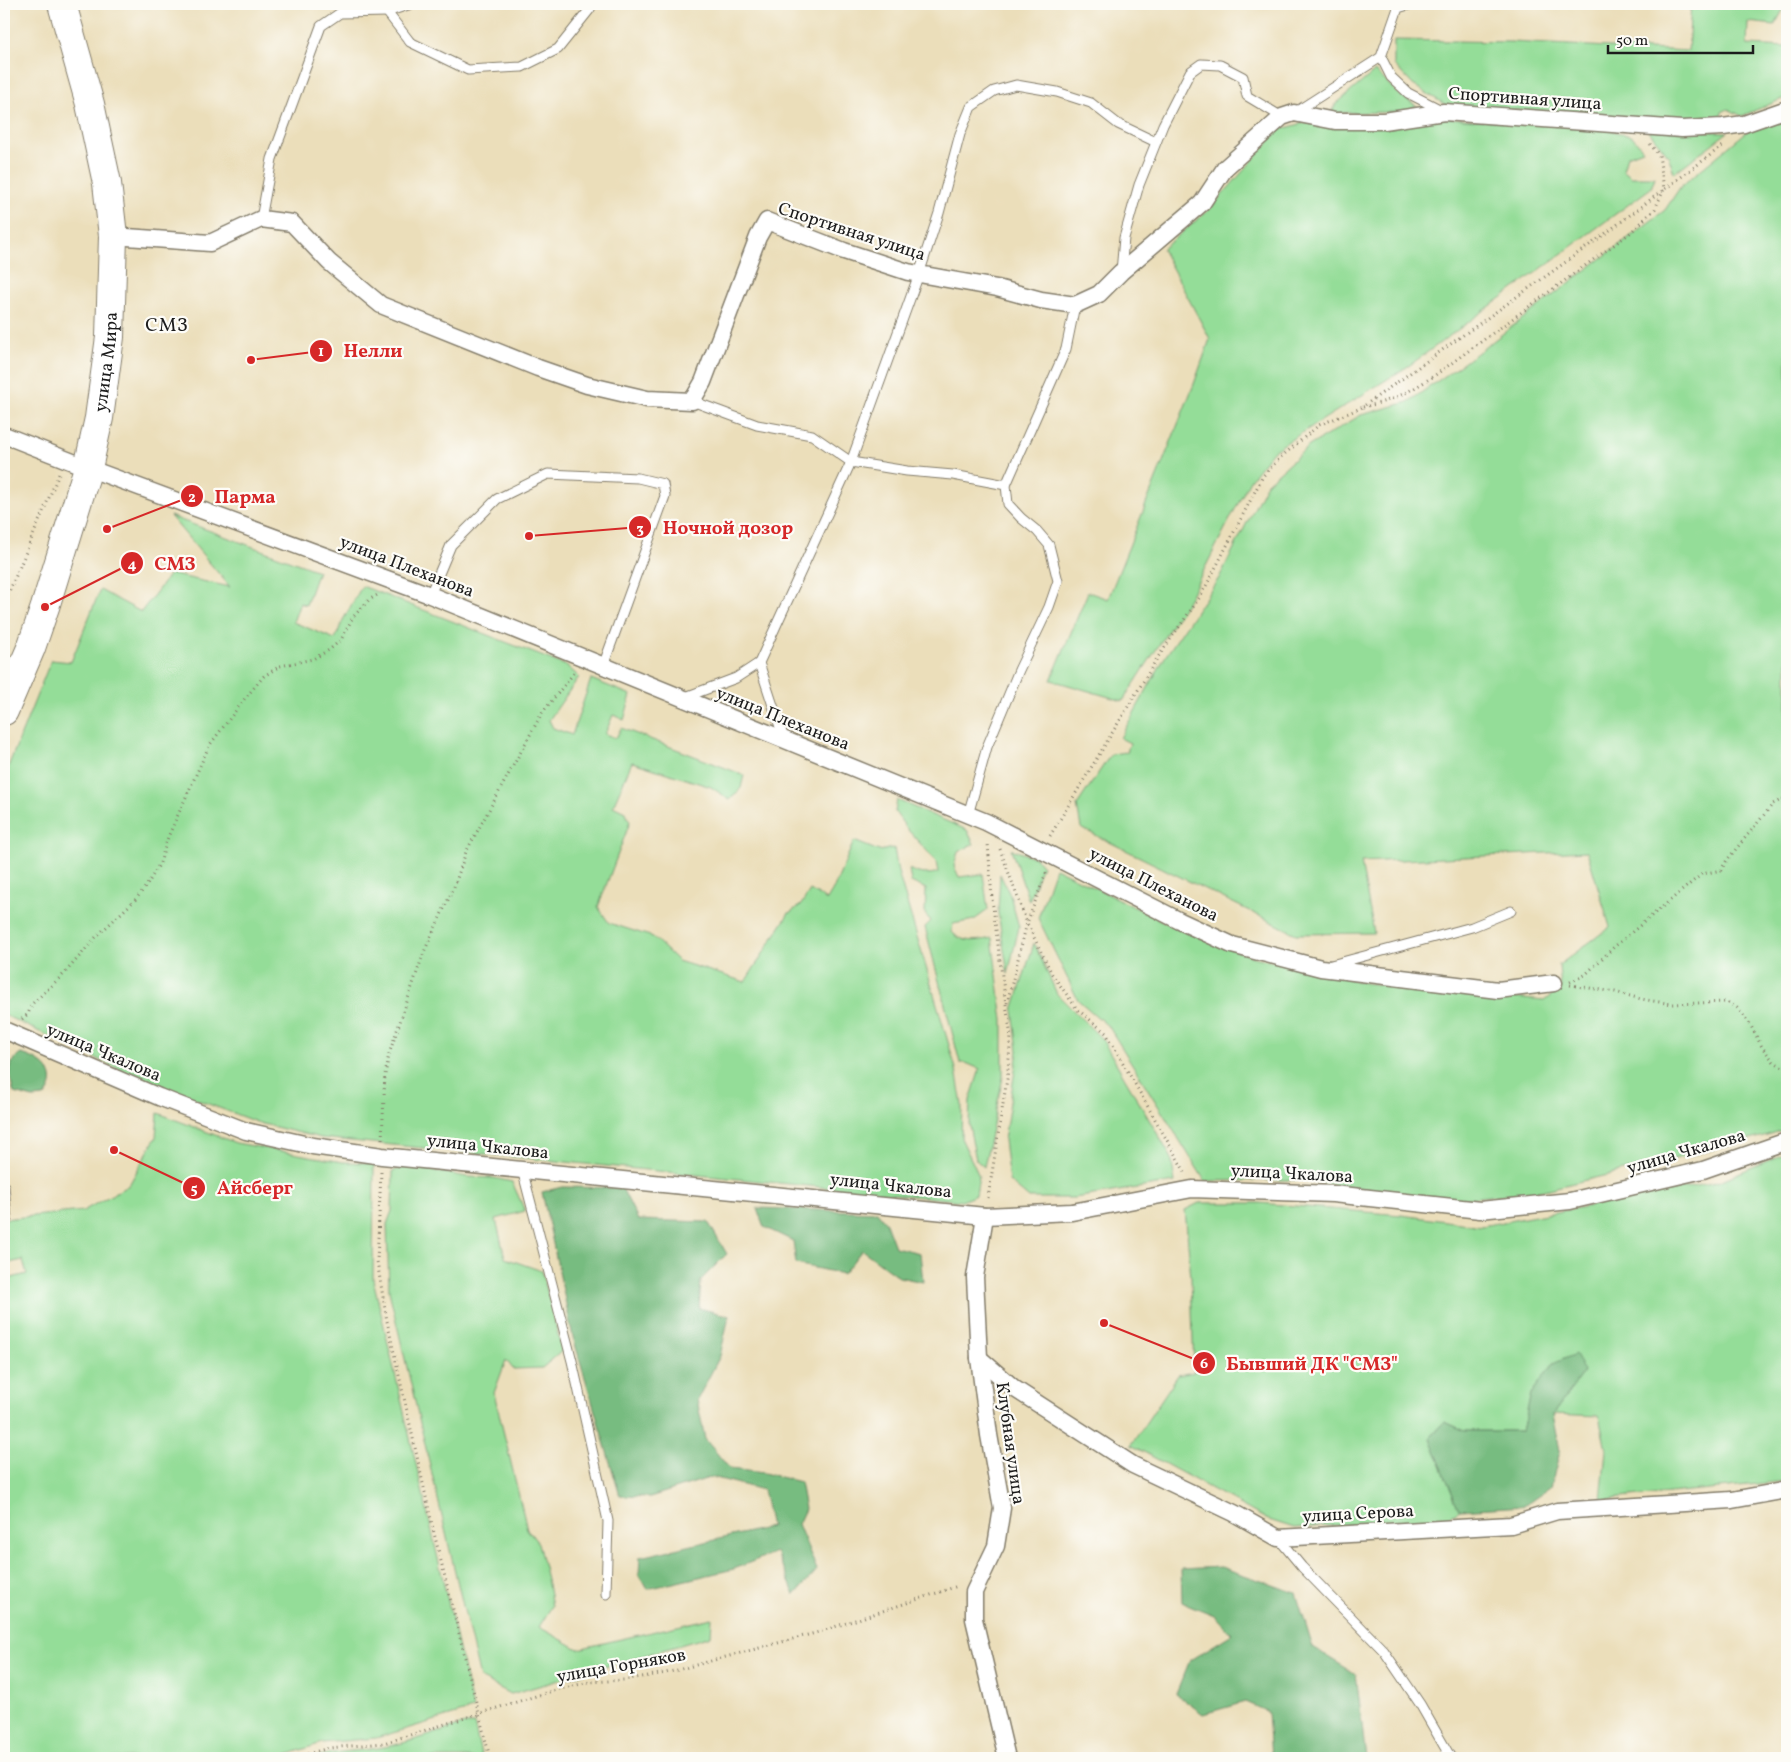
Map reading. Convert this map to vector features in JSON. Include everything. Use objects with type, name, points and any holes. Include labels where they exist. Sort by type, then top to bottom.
[{"type":"highway","name":"улица Мира","points":[[4,711],[31,648],[45,607],[77,463],[99,418],[110,336],[113,236],[107,183],[90,104],[62,4]]},
{"type":"street","name":"Спортивная улица","points":[[1288,115],[1335,121],[1384,120],[1444,112],[1682,129],[1744,124],[1787,109]]},
{"type":"street","points":[[1075,305],[1100,294],[1121,272],[1202,203],[1224,168],[1288,115]]},
{"type":"street","points":[[113,236],[210,243],[261,219],[292,224],[329,262],[381,305],[538,368],[587,385],[647,399],[692,401]]},
{"type":"street","name":"Спортивная улица","points":[[692,401],[703,382],[758,237],[767,220],[844,251],[908,272],[997,288],[1041,300],[1075,305]]},
{"type":"street","name":"улица Плеханова","points":[[4,435],[430,595],[986,822],[1180,921],[1232,945],[1321,968],[1498,990],[1554,983]]},
{"type":"street","name":"улица Чкалова","points":[[6,1031],[159,1097],[246,1131],[313,1146],[382,1156],[985,1216],[1072,1212],[1192,1189],[1333,1194],[1480,1210],[1580,1199],[1703,1170],[1787,1141]]},
{"type":"street","name":"Клубная улица","points":[[985,1216],[975,1277],[979,1358],[1002,1508],[996,1546],[974,1592],[974,1619],[1007,1758]]},
{"type":"street","points":[[979,1358],[1015,1389],[1133,1465],[1234,1513],[1278,1538]]},
{"type":"street","name":"улица Серова","points":[[1278,1538],[1511,1524],[1557,1511],[1732,1500],[1787,1490]]},
{"type":"lane","points":[[261,219],[272,159],[321,26],[340,13],[387,12],[411,4]]},
{"type":"lane","points":[[387,12],[410,42],[468,70],[522,68],[558,49],[592,4]]},
{"type":"lane","points":[[1121,272],[1124,238],[1139,185],[1156,142],[1190,72],[1201,64],[1220,65],[1243,77],[1247,96],[1288,115],[1381,57],[1398,6],[1412,4]]},
{"type":"lane","points":[[1381,57],[1391,77],[1408,93],[1444,112]]},
{"type":"lane","points":[[682,698],[736,678],[760,663],[851,462],[919,274],[939,213],[960,134],[972,107],[994,91],[1016,85],[1057,92],[1091,103],[1118,124],[1156,142]]},
{"type":"lane","points":[[968,815],[987,747],[1019,670],[1049,607],[1058,581],[1049,545],[1038,531],[1021,518],[1008,504],[1006,485],[1066,349],[1075,305]]},
{"type":"lane","points":[[692,401],[758,425],[812,435],[851,462],[908,471],[953,475],[1006,485]]},
{"type":"lane","points":[[430,595],[451,545],[498,499],[548,474],[638,478],[662,484],[665,496],[603,666]]},
{"type":"lane","points":[[760,663],[784,740]]},
{"type":"lane","points":[[1321,968],[1472,927],[1511,911]]},
{"type":"lane","points":[[522,1169],[572,1361],[608,1521],[606,1594]]},
{"type":"lane","points":[[4,1186],[7,1218],[4,1224]]},
{"type":"lane","points":[[1278,1538],[1302,1567],[1384,1651],[1420,1704],[1451,1758]]},
{"type":"path","points":[[1361,408],[1598,239],[1721,147],[1744,124]]},
{"type":"path","points":[[1006,1006],[1047,853],[1158,657],[1202,594],[1263,476],[1281,456],[1319,425],[1361,408],[1390,401],[1408,393],[1434,376],[1630,233],[1656,209],[1664,189],[1659,155],[1630,125]]},
{"type":"path","points":[[4,604],[77,463]]},
{"type":"path","points":[[6,1031],[28,1014],[32,1004],[65,973],[97,936],[136,899],[147,885],[160,863],[168,837],[209,746],[264,676],[280,666],[313,659],[330,650],[340,640],[353,617],[369,600],[399,584]]},
{"type":"path","points":[[490,1758],[434,1533],[387,1322],[376,1261],[385,1075],[389,1054],[424,952],[454,887],[466,852],[542,713],[586,659]]},
{"type":"path","points":[[1554,983],[1570,982],[1585,975],[1614,947],[1702,874],[1721,870],[1773,804],[1787,797]]},
{"type":"path","points":[[986,822],[1000,849],[1027,923],[1052,974],[1077,1009],[1106,1033],[1184,1168],[1192,1189]]},
{"type":"path","points":[[985,1216],[1007,1079],[1011,1037],[992,899],[986,822]]},
{"type":"path","points":[[1554,983],[1615,992],[1672,1004],[1726,1002],[1737,1008],[1749,1022],[1762,1047],[1774,1062],[1787,1069]]},
{"type":"path","name":"улица Горняков","points":[[293,1758],[328,1748],[384,1744],[552,1691],[589,1682],[624,1680],[666,1673],[838,1626],[932,1596],[980,1578]]},
{"type":"green space","points":[[1691,4],[1787,4],[1787,8],[1784,8],[1775,25],[1748,22],[1747,45],[1787,47],[1787,97],[1742,116],[1728,109],[1722,112],[1720,121],[1598,116],[1446,105],[1413,85],[1394,65],[1394,40],[1511,42],[1688,51]]},
{"type":"green space","points":[[1375,71],[1401,96],[1417,106],[1401,112],[1331,113],[1336,104]]},
{"type":"green space","points":[[1787,115],[1787,1129],[1737,1144],[1540,1191],[1451,1200],[1300,1180],[1205,1181],[1109,1027],[1078,1000],[1038,918],[1055,868],[1183,931],[1250,956],[1365,983],[1544,1001],[1561,988],[1559,965],[1610,927],[1587,851],[1361,862],[1374,933],[1296,934],[1081,828],[1077,805],[1111,754],[1127,752],[1130,743],[1120,738],[1165,657],[1219,578],[1267,483],[1309,446],[1361,415],[1408,402],[1476,354],[1665,210],[1681,186],[1750,129]]},
{"type":"green space","points":[[1450,118],[1607,129],[1633,137],[1643,150],[1627,156],[1623,170],[1631,177],[1655,177],[1651,188],[1410,365],[1273,451],[1250,480],[1190,597],[1123,701],[1051,680],[1088,592],[1108,599],[1194,384],[1210,339],[1162,249],[1210,209],[1279,130],[1303,123]]},
{"type":"green space","points":[[1648,130],[1728,132],[1674,173],[1668,155]]},
{"type":"green space","points":[[170,516],[318,571],[306,605],[300,603],[293,622],[335,639],[362,586],[567,666],[579,677],[549,720],[553,728],[572,735],[591,679],[631,695],[624,720],[613,715],[605,734],[616,738],[621,728],[744,775],[741,788],[730,800],[711,787],[632,762],[613,806],[625,812],[630,822],[598,907],[609,923],[653,937],[678,961],[745,982],[789,913],[801,905],[810,890],[827,900],[854,841],[879,851],[894,848],[898,872],[956,1069],[962,1105],[961,1138],[979,1176],[976,1195],[962,1201],[321,1138],[259,1123],[129,1074],[4,1015],[4,777],[51,660],[71,662],[100,590],[141,612],[170,574],[230,587]]},
{"type":"green space","points":[[897,800],[967,830],[974,844],[958,852],[954,866],[959,877],[983,874],[988,910],[974,920],[953,924],[952,932],[966,940],[976,941],[992,938],[1003,1020],[1003,1077],[984,1167],[976,1160],[969,1125],[970,1100],[980,1069],[966,1063],[960,1063],[925,927],[931,921],[925,914],[926,889],[911,882],[909,869],[928,874],[939,872],[937,862],[907,829],[895,812]]},
{"type":"green space","points":[[1011,849],[1036,858],[1042,865],[1029,901]]},
{"type":"green space","points":[[1000,874],[1010,895],[1019,927],[1008,974],[998,913]]},
{"type":"green space","points":[[1034,943],[1057,994],[1102,1039],[1171,1157],[1175,1182],[1074,1198],[1029,1198],[1009,1181],[1004,1140],[1018,1051],[1013,1010]]},
{"type":"green space","points":[[21,1054],[43,1064],[51,1075],[49,1089],[44,1097],[33,1098],[14,1093],[10,1066]]},
{"type":"green space","points":[[158,1113],[236,1143],[343,1162],[374,1163],[373,1279],[473,1709],[376,1738],[322,1743],[277,1758],[10,1758],[4,1726],[4,1280],[27,1274],[23,1260],[4,1264],[4,1219],[83,1211],[129,1185],[156,1137]]},
{"type":"green space","points":[[1786,1153],[1787,1481],[1601,1500],[1606,1450],[1599,1416],[1553,1414],[1584,1372],[1553,1364],[1531,1394],[1522,1431],[1465,1431],[1445,1422],[1430,1438],[1459,1510],[1444,1519],[1294,1528],[1266,1519],[1131,1445],[1178,1375],[1194,1372],[1191,1277],[1185,1210],[1199,1203],[1259,1203],[1401,1215],[1482,1226],[1717,1182]]},
{"type":"green space","points":[[409,1166],[467,1177],[494,1178],[512,1182],[525,1211],[496,1219],[505,1258],[542,1271],[562,1351],[542,1368],[513,1369],[506,1360],[494,1393],[527,1529],[538,1543],[547,1579],[552,1606],[539,1627],[578,1649],[712,1618],[711,1636],[511,1694],[480,1678],[389,1291],[387,1224],[392,1211],[393,1171]]},
{"type":"green space","points":[[562,1187],[622,1188],[638,1220],[708,1222],[727,1254],[701,1280],[699,1308],[729,1316],[720,1356],[697,1400],[705,1439],[730,1469],[764,1473],[800,1482],[805,1509],[798,1524],[817,1570],[795,1595],[776,1552],[734,1569],[647,1589],[639,1574],[640,1557],[771,1527],[763,1490],[712,1477],[650,1497],[620,1496],[573,1337],[542,1192]]},
{"type":"green space","points":[[757,1208],[877,1212],[886,1223],[895,1247],[920,1253],[923,1282],[899,1277],[862,1250],[843,1274],[796,1264],[793,1241],[764,1227]]},
{"type":"green space","points":[[1575,1354],[1584,1372],[1553,1414],[1560,1451],[1551,1487],[1524,1506],[1459,1510],[1430,1438],[1445,1422],[1465,1431],[1522,1431],[1531,1394],[1553,1364]]},
{"type":"green space","points":[[1221,1567],[1296,1593],[1313,1648],[1356,1674],[1366,1758],[1271,1758],[1268,1712],[1245,1702],[1203,1714],[1176,1694],[1190,1660],[1232,1634],[1214,1615],[1182,1602],[1181,1569]]},
{"type":"green space","points":[[465,1724],[474,1724],[482,1758],[312,1758],[321,1755],[394,1745]]},
{"type":"place","name":"Нелли","points":[[251,360]]},
{"type":"place","name":"Парма","points":[[107,529]]},
{"type":"place","name":"Ночной дозор","points":[[529,536]]},
{"type":"place","name":"СМЗ","points":[[45,607]]},
{"type":"place","name":"Айсберг","points":[[114,1150]]},
{"type":"place","name":"Бывший ДК \"СМЗ\"","points":[[1104,1323]]},
{"type":"district","name":"СМЗ","points":[[167,324]]}]
